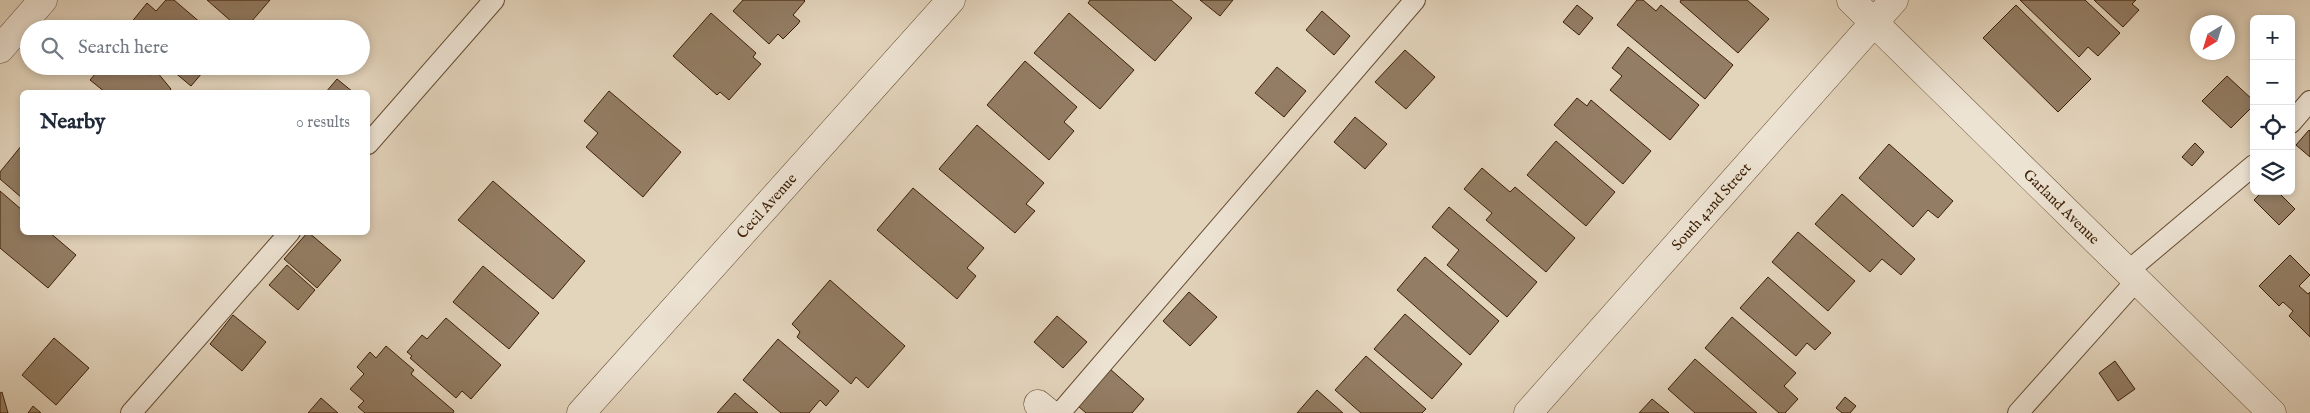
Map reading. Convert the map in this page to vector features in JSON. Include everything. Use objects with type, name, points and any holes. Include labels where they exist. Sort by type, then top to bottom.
[{"type":"street","points":[[25,20],[43,0]]},
{"type":"street","name":"Cecil Avenue","points":[[580,413],[951,0]]},
{"type":"street","name":"Garland Avenue","points":[[1851,0],[2272,413]]},
{"type":"street","name":"South 42nd Street","points":[[1528,413],[1894,0]]},
{"type":"street","points":[[0,49],[20,26]]},
{"type":"lane","points":[[370,142],[494,0]]},
{"type":"lane","points":[[1049,410],[1416,0]]},
{"type":"lane","points":[[2295,119],[2310,102]]},
{"type":"lane","points":[[2018,413],[2132,276],[2250,168]]},
{"type":"lane","points":[[131,413],[287,235]]},
{"type":"building","points":[[166,0],[174,0],[197,20],[133,20],[147,3],[156,11]]},
{"type":"building","points":[[207,0],[270,0],[253,20],[230,20]]},
{"type":"building","points":[[743,0],[805,1],[793,15],[800,21],[798,24],[783,39],[778,34],[769,44],[733,11]]},
{"type":"building","points":[[1090,0],[1171,0],[1192,18],[1155,61],[1088,3]]},
{"type":"building","points":[[1200,0],[1233,0],[1220,16]]},
{"type":"building","points":[[1637,0],[1643,0],[1656,11],[1661,5],[1733,65],[1705,99],[1617,25]]},
{"type":"building","points":[[1681,0],[1747,0],[1769,19],[1738,53],[1680,2]]},
{"type":"building","points":[[2020,0],[2085,0],[2120,33],[2098,56],[2088,47],[2079,57]]},
{"type":"building","points":[[2094,0],[2136,0],[2132,4],[2139,10],[2123,27]]},
{"type":"building","points":[[1577,5],[1593,18],[1579,35],[1563,22]]},
{"type":"building","points":[[2016,5],[2091,79],[2058,112],[1983,38]]},
{"type":"building","points":[[1322,11],[1350,36],[1334,55],[1306,30]]},
{"type":"building","points":[[711,13],[756,53],[753,57],[761,64],[729,100],[720,92],[717,95],[673,56]]},
{"type":"building","points":[[1069,13],[1134,70],[1100,109],[1034,53]]},
{"type":"building","points":[[1628,47],[1699,105],[1670,140],[1610,90],[1622,76],[1612,68]]},
{"type":"building","points":[[1405,50],[1435,77],[1406,109],[1375,82]]},
{"type":"building","points":[[1025,61],[1077,107],[1064,122],[1074,131],[1049,160],[987,105]]},
{"type":"building","points":[[1277,67],[1306,91],[1284,117],[1255,93]]},
{"type":"building","points":[[94,75],[159,75],[171,89],[102,90],[90,80]]},
{"type":"building","points":[[178,75],[200,75],[191,86]]},
{"type":"building","points":[[2227,76],[2250,97],[2250,109],[2231,128],[2202,101]]},
{"type":"building","points":[[337,79],[351,90],[328,90]]},
{"type":"building","points":[[609,91],[681,152],[643,197],[586,147],[598,133],[584,121]]},
{"type":"building","points":[[1577,98],[1587,106],[1591,100],[1651,151],[1623,184],[1554,125]]},
{"type":"building","points":[[1355,117],[1387,144],[1365,169],[1334,142]]},
{"type":"building","points":[[977,125],[1044,183],[1026,204],[1035,211],[1015,233],[939,169]]},
{"type":"building","points":[[2310,131],[2310,157],[2296,145]]},
{"type":"building","points":[[1556,141],[1615,192],[1586,226],[1527,175]]},
{"type":"building","points":[[2195,143],[2204,152],[2192,166],[2182,157]]},
{"type":"building","points":[[1889,144],[1953,201],[1938,218],[1928,210],[1913,227],[1859,178]]},
{"type":"building","points":[[20,147],[20,196],[0,179],[0,172]]},
{"type":"building","points":[[1482,168],[1510,192],[1515,187],[1575,238],[1546,272],[1486,220],[1492,213],[1464,189]]},
{"type":"building","points":[[493,181],[585,261],[553,299],[458,220]]},
{"type":"building","points":[[913,188],[984,248],[967,268],[976,276],[957,299],[877,230]]},
{"type":"building","points":[[0,191],[20,208],[20,235],[53,235],[76,255],[48,288],[0,248]]},
{"type":"building","points":[[1842,194],[1915,259],[1901,275],[1882,259],[1870,272],[1815,224]]},
{"type":"building","points":[[2259,195],[2281,195],[2295,209],[2279,225],[2254,200]]},
{"type":"building","points":[[1449,207],[1537,282],[1507,317],[1447,265],[1459,250],[1432,227]]},
{"type":"building","points":[[1798,232],[1855,281],[1828,311],[1772,262]]},
{"type":"building","points":[[305,235],[312,235],[341,260],[317,288],[284,259]]},
{"type":"building","points":[[2290,255],[2310,275],[2299,286],[2308,294],[2310,292],[2310,337],[2289,316],[2293,311],[2283,302],[2279,306],[2259,286]]},
{"type":"building","points":[[1425,257],[1499,321],[1470,355],[1397,290]]},
{"type":"building","points":[[287,265],[315,290],[298,310],[269,285]]},
{"type":"building","points":[[483,266],[539,313],[509,349],[453,302]]},
{"type":"building","points":[[1768,277],[1831,333],[1815,350],[1807,343],[1796,356],[1740,308]]},
{"type":"building","points":[[830,280],[905,346],[868,388],[856,377],[851,384],[797,337],[800,332],[792,324]]},
{"type":"building","points":[[1189,292],[1217,317],[1190,346],[1163,321]]},
{"type":"building","points":[[1405,314],[1462,364],[1432,399],[1374,349]]},
{"type":"building","points":[[233,315],[266,342],[242,371],[210,344]]},
{"type":"building","points":[[1057,316],[1087,342],[1063,368],[1034,342]]},
{"type":"building","points":[[1732,317],[1796,373],[1784,386],[1798,399],[1785,413],[1779,413],[1705,348]]},
{"type":"building","points":[[446,318],[501,365],[471,399],[462,391],[456,398],[410,358],[412,356],[407,352],[422,335],[427,339]]},
{"type":"building","points":[[54,338],[89,368],[56,405],[22,375]]},
{"type":"building","points":[[778,339],[839,391],[826,406],[820,400],[809,413],[781,413],[743,380]]},
{"type":"building","points":[[386,346],[414,370],[411,374],[454,411],[453,413],[365,413],[358,407],[364,401],[350,389],[364,374],[357,367],[370,352],[376,358]]},
{"type":"building","points":[[1366,356],[1426,409],[1422,413],[1361,413],[1335,390]]},
{"type":"building","points":[[1695,359],[1757,413],[1695,413],[1668,389]]},
{"type":"building","points":[[2115,361],[2135,389],[2118,401],[2099,373]]},
{"type":"building","points":[[1110,369],[1144,399],[1132,413],[1086,413],[1078,406]]},
{"type":"building","points":[[1317,390],[1343,413],[1297,413]]},
{"type":"building","points":[[2,392],[8,413],[0,413],[0,393]]},
{"type":"building","points":[[735,393],[746,403],[758,413],[717,413]]},
{"type":"building","points":[[1845,397],[1856,406],[1850,413],[1842,413],[1836,408]]},
{"type":"building","points":[[321,398],[338,413],[308,413]]},
{"type":"building","points":[[1652,399],[1663,408],[1669,413],[1639,413]]},
{"type":"building","points":[[33,406],[41,413],[28,413]]}]
